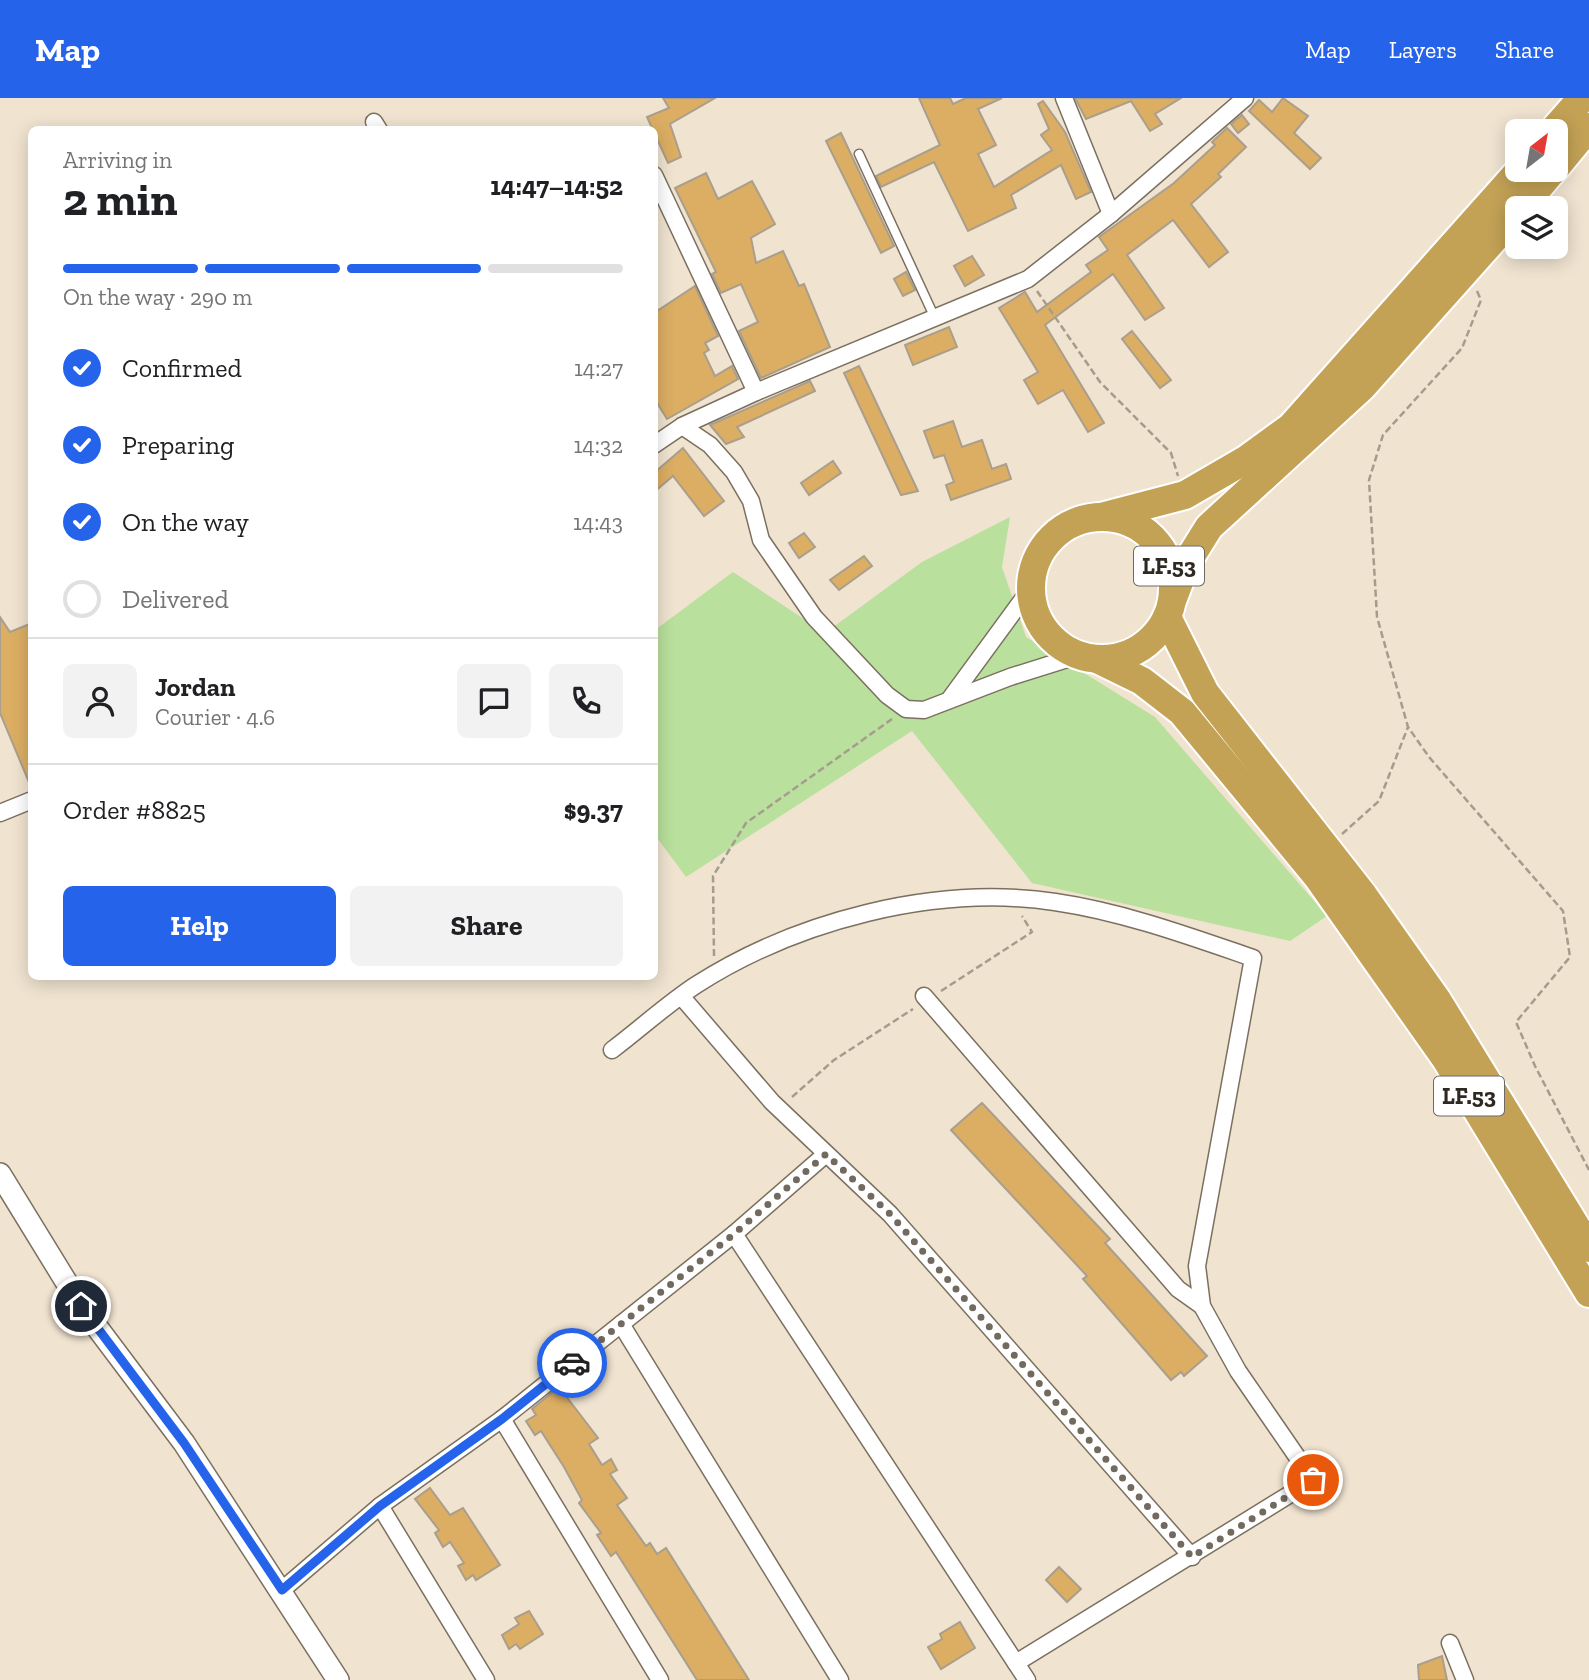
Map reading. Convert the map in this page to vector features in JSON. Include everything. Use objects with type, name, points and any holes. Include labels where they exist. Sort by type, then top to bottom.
[{"type":"highway","points":[[1564,119],[1582,98]]},
{"type":"highway","points":[[1568,152],[1589,127]]},
{"type":"highway","name":"LF.53","points":[[1509,182],[1291,427],[1247,459],[1185,495],[1101,517],[1079,520],[1060,531],[1044,546],[1034,566],[1031,588],[1034,610],[1044,630],[1060,645],[1142,681],[1182,712],[1317,876],[1446,1059],[1589,1293]]},
{"type":"highway","points":[[1531,196],[1543,182]]},
{"type":"highway","name":"LF.53","points":[[1089,657],[1131,653],[1158,632],[1186,564],[1209,527],[1362,387],[1505,227]]},
{"type":"highway","name":"LF.53","points":[[1101,517],[1121,520],[1140,528],[1156,541],[1170,568],[1170,607],[1205,693],[1327,848],[1437,1000],[1589,1248]]},
{"type":"street","points":[[1064,98],[1111,214]]},
{"type":"street","points":[[658,442],[682,426],[756,391],[1028,279],[1111,214],[1238,100]]},
{"type":"street","points":[[658,183],[756,391]]},
{"type":"street","points":[[682,426],[710,445],[734,472],[751,502],[761,540],[814,617],[887,695],[906,709],[924,710],[1010,677],[1089,657]]},
{"type":"street","points":[[947,702],[1031,588]]},
{"type":"street","points":[[0,813],[28,802]]},
{"type":"street","points":[[612,1050],[681,996],[776,940],[848,916],[965,898],[1054,901],[1150,923],[1254,958],[1197,1266],[1202,1306],[1238,1371],[1313,1480],[1016,1663]]},
{"type":"street","points":[[681,996],[779,1109],[890,1214],[1192,1557]]},
{"type":"street","points":[[927,999],[1178,1289],[1202,1306]]},
{"type":"street","points":[[282,1590],[380,1506],[502,1419],[734,1234],[826,1154]]},
{"type":"street","points":[[0,1174],[81,1306],[184,1443],[338,1680]]},
{"type":"street","points":[[734,1234],[1027,1680]]},
{"type":"street","points":[[621,1324],[840,1680]]},
{"type":"street","points":[[502,1419],[660,1680]]},
{"type":"street","points":[[380,1506],[486,1680]]},
{"type":"street","points":[[1450,1643],[1465,1680]]},
{"type":"lane","points":[[859,155],[934,316]]},
{"type":"path","points":[[1469,269],[1481,300],[1462,348],[1383,435],[1369,480],[1377,617],[1408,727],[1429,757],[1563,911],[1570,957],[1516,1022],[1535,1066],[1589,1170]]},
{"type":"path","points":[[1028,279],[1100,382],[1171,453],[1185,495]]},
{"type":"path","points":[[715,975],[713,876],[746,822],[906,709]]},
{"type":"path","points":[[1327,848],[1379,801],[1408,727]]},
{"type":"path","points":[[779,1109],[834,1060],[1032,932],[1020,910]]},
{"type":"green space","points":[[1010,517],[1002,567],[1026,637],[1155,717],[1327,916],[1290,941],[1032,883],[912,731],[686,877],[658,839],[658,628],[733,572],[825,633],[922,562]]},
{"type":"building","points":[[663,98],[715,98],[670,124],[681,157],[668,163],[658,141],[658,126],[651,126],[647,117],[669,108]]},
{"type":"building","points":[[919,98],[950,98],[953,104],[966,98],[1002,98],[978,109],[996,145],[978,154],[994,187],[1052,150],[1041,135],[1049,129],[1038,104],[1043,101],[1065,132],[1091,192],[1076,199],[1061,165],[1011,195],[1016,208],[968,231],[934,162],[881,187],[876,176],[940,145]]},
{"type":"building","points":[[1075,98],[1181,98],[1155,114],[1162,124],[1150,131],[1131,101],[1086,119]]},
{"type":"building","points":[[1283,98],[1308,116],[1294,133],[1321,158],[1310,169],[1249,111],[1259,100],[1272,112]]},
{"type":"building","points":[[1242,115],[1249,124],[1238,133],[1231,124]]},
{"type":"building","points":[[1227,128],[1246,147],[1218,174],[1221,177],[1191,204],[1228,252],[1209,267],[1173,220],[1127,255],[1164,308],[1145,320],[1113,274],[1045,325],[1104,423],[1088,432],[1063,390],[1038,404],[1024,380],[1038,372],[999,308],[1025,292],[1037,312],[1091,272],[1086,265],[1108,250],[1099,237],[1174,183],[1215,145],[1212,142]]},
{"type":"building","points":[[841,133],[894,246],[881,253],[826,141]]},
{"type":"building","points":[[706,173],[718,199],[752,181],[775,224],[751,238],[756,263],[783,251],[799,286],[804,284],[830,347],[761,378],[739,331],[758,322],[741,284],[721,293],[712,274],[716,272],[675,188]]},
{"type":"building","points":[[972,256],[984,275],[965,286],[954,266]]},
{"type":"building","points":[[906,272],[915,290],[903,296],[894,279]]},
{"type":"building","points":[[695,286],[718,336],[705,343],[709,350],[704,353],[715,376],[732,366],[738,379],[667,419],[658,404],[658,310]]},
{"type":"building","points":[[949,327],[957,347],[913,365],[905,345]]},
{"type":"building","points":[[1132,331],[1171,380],[1160,388],[1122,339]]},
{"type":"building","points":[[859,366],[918,491],[901,495],[844,373]]},
{"type":"building","points":[[810,381],[815,391],[737,427],[744,437],[726,444],[710,425]]},
{"type":"building","points":[[953,421],[962,447],[982,440],[992,469],[1006,464],[1011,479],[951,500],[946,485],[954,482],[944,455],[934,458],[924,431]]},
{"type":"building","points":[[683,448],[724,501],[704,516],[673,476],[658,489],[658,470]]},
{"type":"building","points":[[833,461],[841,473],[809,495],[801,483]]},
{"type":"building","points":[[804,533],[815,547],[799,558],[789,543]]},
{"type":"building","points":[[864,556],[872,566],[839,590],[830,580]]},
{"type":"building","points":[[0,617],[10,632],[28,625],[28,780],[0,713]]},
{"type":"building","points":[[982,1103],[1110,1239],[1105,1243],[1207,1356],[1184,1376],[1181,1372],[1171,1380],[1083,1279],[1087,1276],[951,1130]]},
{"type":"building","points":[[559,1387],[598,1438],[589,1444],[602,1465],[611,1459],[617,1470],[610,1474],[627,1498],[617,1505],[646,1546],[650,1543],[657,1554],[666,1548],[749,1680],[697,1680],[616,1552],[611,1556],[597,1535],[601,1533],[579,1503],[582,1500],[564,1467],[541,1431],[535,1435],[526,1421],[536,1415],[532,1409]]},
{"type":"building","points":[[430,1488],[450,1515],[463,1508],[500,1565],[476,1580],[473,1575],[466,1580],[458,1566],[464,1563],[450,1542],[443,1547],[435,1533],[439,1530],[415,1499]]},
{"type":"building","points":[[1059,1567],[1081,1589],[1067,1602],[1046,1580]]},
{"type":"building","points":[[529,1611],[543,1634],[520,1649],[516,1644],[509,1649],[502,1635],[519,1624],[515,1618]]},
{"type":"building","points":[[960,1622],[975,1648],[941,1669],[928,1647],[942,1639],[940,1634]]},
{"type":"building","points":[[1442,1656],[1447,1680],[1419,1680],[1418,1665]]},
{"type":"way so far","points":[[572,1363],[734,1234],[826,1154],[890,1214],[1192,1557],[1313,1480]]},
{"type":"route","points":[[81,1306],[184,1443],[282,1590],[380,1506],[502,1419],[572,1363]]}]
